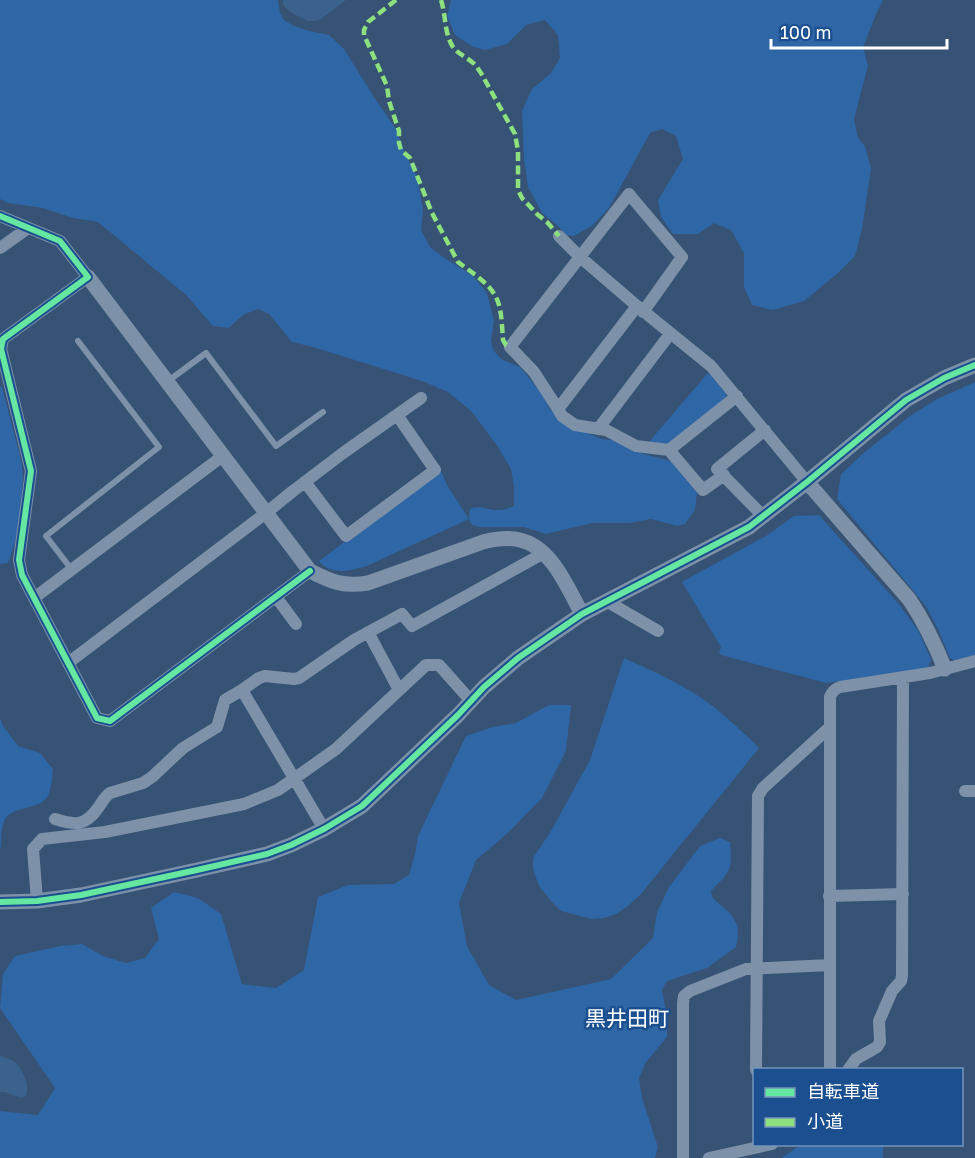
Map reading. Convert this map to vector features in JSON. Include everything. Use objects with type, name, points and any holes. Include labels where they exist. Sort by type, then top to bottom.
[{"type":"street","points":[[558,409],[682,257],[629,194],[510,348],[534,372],[562,416],[575,425],[606,430],[636,446],[669,450],[703,490],[723,476]]},
{"type":"street","points":[[0,216],[60,241],[310,571],[337,582],[356,585],[368,583],[466,547],[497,539],[521,540],[544,552],[554,564],[582,614]]},
{"type":"street","points":[[0,248],[28,228]]},
{"type":"street","points":[[559,237],[640,309],[711,366],[807,482],[909,599],[930,633],[945,669]]},
{"type":"street","points":[[88,277],[3,339],[1,349],[31,471],[19,560],[22,575],[97,718],[110,721],[310,571]]},
{"type":"street","points":[[597,429],[670,334]]},
{"type":"street","points":[[0,902],[38,901],[81,896],[267,854],[324,829],[362,806],[518,658],[582,614],[749,527],[906,400],[944,378],[975,365]]},
{"type":"street","points":[[669,450],[736,396]]},
{"type":"street","points":[[68,663],[305,482],[421,398]]},
{"type":"street","points":[[305,482],[346,536],[435,470],[397,415]]},
{"type":"street","points":[[763,516],[717,469],[765,430]]},
{"type":"street","points":[[34,598],[224,455]]},
{"type":"street","points":[[55,819],[69,824],[86,821],[105,796],[143,783],[152,777],[183,748],[217,727],[225,700],[259,678],[265,676],[299,678],[368,632],[402,614],[412,626],[544,552]]},
{"type":"street","points":[[276,597],[296,624]]},
{"type":"street","points":[[608,602],[658,631]]},
{"type":"street","points":[[368,632],[399,690]]},
{"type":"street","points":[[830,1068],[830,697],[833,690],[837,688],[930,674],[975,661]]},
{"type":"street","points":[[38,901],[33,849],[42,839],[105,832],[244,804],[278,790],[336,749],[426,665],[439,665],[471,701]]},
{"type":"street","points":[[849,1068],[856,1059],[877,1047],[880,1038],[879,1021],[902,975],[903,677]]},
{"type":"street","points":[[242,690],[324,829]]},
{"type":"street","points":[[756,1068],[758,796],[763,788],[830,727]]},
{"type":"street","points":[[830,896],[903,894]]},
{"type":"street","points":[[683,1158],[684,996],[690,991],[746,969],[830,965]]},
{"type":"street","points":[[709,1158],[755,1146]]},
{"type":"lane","points":[[72,570],[46,536],[159,447],[78,341]]},
{"type":"lane","points":[[168,382],[206,353],[276,446],[323,412]]},
{"type":"shaded area","points":[[0,0],[278,0],[280,13],[284,20],[309,31],[329,35],[344,49],[396,129],[417,177],[423,210],[421,230],[430,247],[473,276],[487,293],[494,321],[491,340],[493,350],[501,359],[520,367],[543,395],[550,409],[564,422],[601,439],[624,443],[643,454],[671,461],[697,492],[695,510],[685,524],[677,526],[651,519],[630,523],[592,523],[546,534],[524,527],[472,525],[469,519],[470,509],[477,507],[501,510],[514,506],[511,469],[496,444],[471,411],[448,392],[422,381],[292,342],[269,314],[258,309],[243,315],[229,328],[213,326],[186,295],[98,222],[73,218],[43,208],[8,203],[0,199]]},
{"type":"shaded area","points":[[283,0],[346,0],[321,19],[308,21],[290,12],[283,4]]},
{"type":"shaded area","points":[[451,0],[883,0],[863,47],[868,66],[854,119],[858,138],[865,146],[871,169],[862,229],[855,256],[804,301],[773,310],[752,305],[744,287],[744,253],[731,230],[714,223],[698,234],[673,234],[661,217],[658,200],[683,159],[676,136],[662,129],[650,133],[609,208],[592,226],[574,236],[566,235],[542,213],[528,187],[522,111],[532,89],[551,73],[560,58],[558,35],[545,20],[526,25],[507,44],[485,50],[473,47],[455,35],[447,16]]},
{"type":"shaded area","points":[[709,373],[726,393],[726,397],[667,446],[648,443],[707,374]]},
{"type":"shaded area","points":[[975,382],[975,656],[958,663],[950,658],[925,605],[837,499],[841,474],[866,451],[910,416],[937,399]]},
{"type":"shaded area","points":[[0,387],[2,387],[22,464],[23,481],[18,534],[8,563],[0,564]]},
{"type":"shaded area","points":[[439,471],[469,519],[362,567],[342,571],[329,569],[319,561]]},
{"type":"shaded area","points":[[819,515],[898,603],[918,630],[931,659],[928,668],[826,683],[721,655],[719,652],[721,647],[682,582],[766,536],[794,516]]},
{"type":"shaded area","points":[[624,658],[704,699],[759,748],[641,894],[616,914],[592,919],[561,911],[551,901],[539,886],[533,869],[533,858],[551,831],[590,760]]},
{"type":"shaded area","points":[[549,705],[571,705],[566,751],[542,798],[509,832],[476,860],[459,903],[467,946],[489,985],[516,1000],[611,979],[653,938],[657,912],[669,887],[700,846],[720,838],[730,842],[729,870],[711,891],[714,899],[734,919],[738,929],[736,947],[707,968],[667,981],[662,990],[667,1016],[667,1037],[646,1062],[639,1078],[642,1098],[658,1147],[655,1158],[0,1158],[0,1111],[38,1115],[55,1088],[0,1008],[3,974],[15,956],[60,946],[82,944],[103,956],[126,963],[145,958],[159,939],[151,908],[174,892],[198,898],[221,914],[242,984],[276,988],[304,970],[318,897],[348,885],[394,884],[409,875],[418,836],[466,736],[493,727],[516,723]]},
{"type":"shaded area","points":[[0,718],[3,726],[18,746],[40,753],[53,769],[51,787],[46,799],[35,806],[15,811],[5,819],[0,852]]},
{"type":"shaded area","points":[[0,1056],[13,1061],[21,1069],[26,1083],[26,1096],[21,1098],[0,1092]]},
{"type":"shaded area","points":[[799,1146],[883,1146],[883,1158],[782,1158]]},
{"type":"marked path","points":[[396,0],[368,22],[364,35],[387,86],[389,101],[399,131],[401,150],[410,158],[432,213],[458,262],[481,279],[495,296],[500,311],[503,340],[510,347]]},
{"type":"marked path","points":[[441,0],[448,36],[453,47],[477,67],[515,134],[518,151],[518,190],[522,198],[559,236]]},
{"type":"cycle path","points":[[0,216],[60,241],[88,277],[3,339],[1,349],[31,471],[19,560],[22,575],[97,718],[110,721],[310,571]]},
{"type":"cycle path","points":[[0,902],[37,901],[81,895],[197,870],[267,854],[324,829],[362,806],[458,715],[484,687],[518,658],[582,614],[749,527],[906,400],[944,378],[975,365]]},
{"type":"district","name":"黒井田町","points":[[627,1019]]}]
